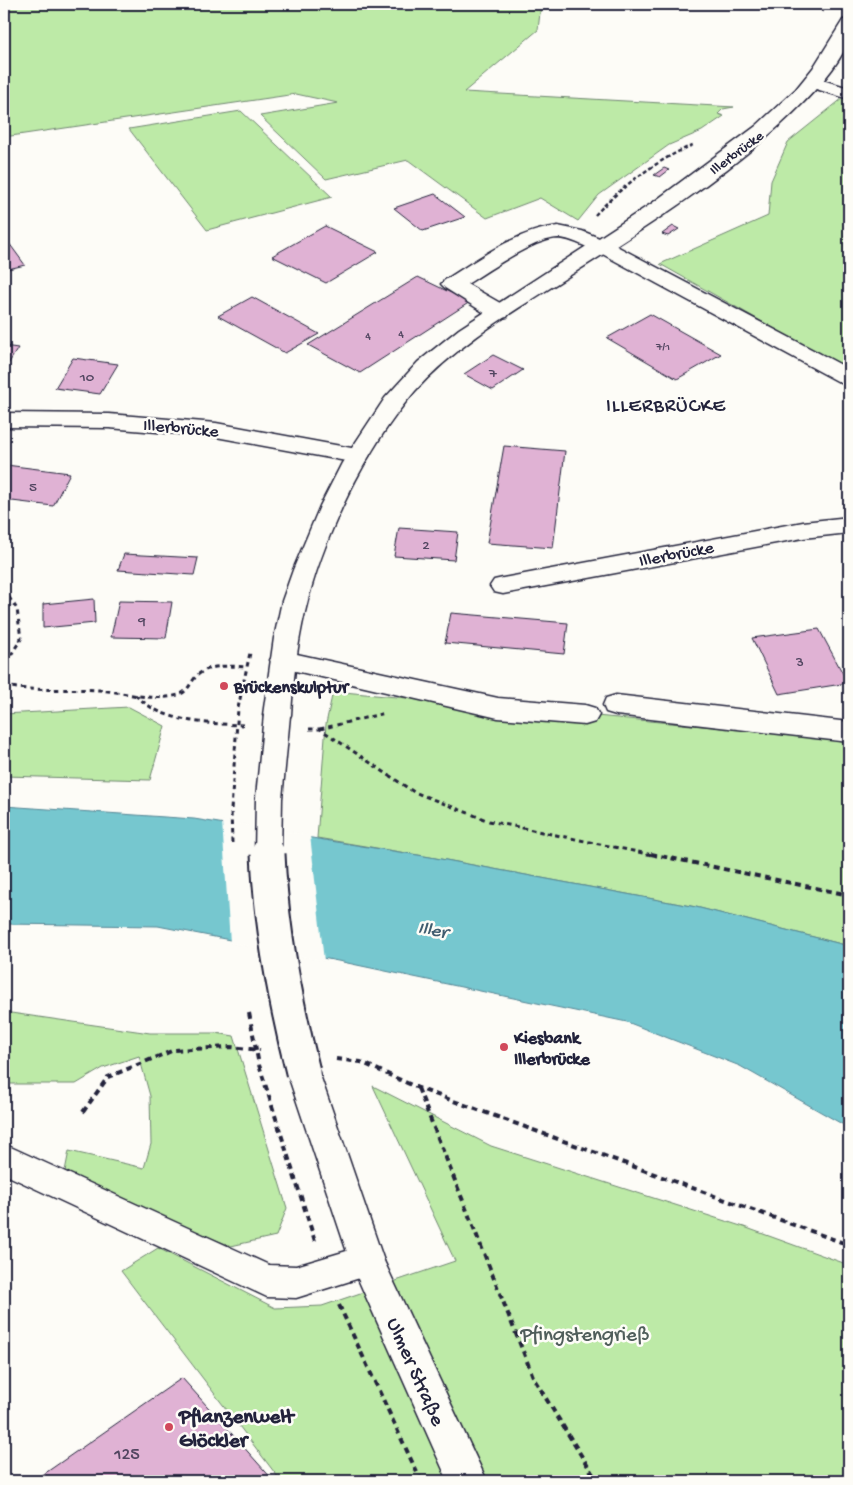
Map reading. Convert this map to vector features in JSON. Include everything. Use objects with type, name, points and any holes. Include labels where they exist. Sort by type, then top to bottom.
[{"type":"main road","name":"Illerbrücke","points":[[290,1021],[275,943],[268,848],[270,772],[289,721],[283,660],[292,611],[306,565],[343,480],[381,418],[421,372],[449,348],[499,312],[670,201],[753,141],[795,102],[812,82],[849,24]]},
{"type":"main road","points":[[812,82],[849,94]]},
{"type":"main road","points":[[499,312],[452,284],[540,235],[556,232],[602,246],[819,360],[849,378]]},
{"type":"main road","points":[[819,360],[849,360]]},
{"type":"main road","name":"Illerbrücke","points":[[4,420],[109,421],[216,430],[357,456]]},
{"type":"main road","name":"Illerbrücke","points":[[503,586],[803,530],[849,525]]},
{"type":"main road","points":[[283,660],[498,708],[585,715]]},
{"type":"main road","points":[[616,705],[849,732]]},
{"type":"main road","name":"Ulmer Straße","points":[[290,1021],[303,1072],[367,1261],[468,1481]]},
{"type":"main road","points":[[4,1158],[267,1281],[296,1282],[367,1261]]},
{"type":"path","points":[[819,18],[826,4]]},
{"type":"path","points":[[570,235],[588,223],[610,198],[684,148],[702,142]]},
{"type":"path","points":[[628,186],[634,188]]},
{"type":"path","points":[[4,590],[17,609],[21,639],[4,666]]},
{"type":"path","points":[[4,686],[21,690],[99,690],[169,697],[181,695],[188,690],[199,674],[212,668],[247,667],[238,708]]},
{"type":"path","points":[[135,695],[154,709],[181,717],[215,724],[244,725]]},
{"type":"path","points":[[289,721],[320,729],[414,792],[490,821],[849,895]]},
{"type":"path","points":[[252,1026],[259,1065],[325,1274],[421,1481]]},
{"type":"path","points":[[83,1112],[108,1077],[174,1050],[230,1047],[267,1051]]},
{"type":"path","points":[[333,1058],[361,1062],[418,1088],[849,1245]]},
{"type":"path","points":[[418,1088],[534,1379],[597,1481]]},
{"type":"green space","points":[[4,4],[541,4],[538,30],[464,92],[734,107],[723,109],[718,114],[724,116],[702,131],[669,145],[599,195],[578,221],[540,198],[487,218],[408,160],[326,179],[260,116],[338,103],[296,94],[4,137]]},
{"type":"green space","points":[[843,98],[849,100],[849,371],[660,264],[768,216],[771,181],[788,142]]},
{"type":"green space","points":[[241,111],[332,197],[207,230],[129,129]]},
{"type":"green space","points":[[333,691],[849,740],[849,946],[696,907],[430,857],[317,838],[326,724]]},
{"type":"green space","points":[[129,707],[165,726],[150,780],[4,776],[4,714]]},
{"type":"green space","points":[[4,1012],[150,1033],[216,1033],[234,1036],[287,1208],[276,1236],[231,1246],[63,1181],[69,1151],[144,1168],[151,1144],[150,1096],[139,1056],[103,1068],[76,1084],[4,1084]]},
{"type":"green space","name":"Pfingstengrieß","points":[[373,1086],[491,1146],[744,1227],[849,1265],[849,1481],[281,1481],[121,1271],[158,1248],[275,1308],[322,1306],[455,1261]]},
{"type":"water","name":"Iller","points":[[4,806],[194,819],[430,857],[696,907],[849,946],[849,1128],[740,1066],[627,1022],[338,961],[158,926],[4,924]]},
{"type":"pier","points":[[222,821],[310,835],[324,961],[230,943]]},
{"type":"building","points":[[664,168],[669,170],[660,177],[654,175]]},
{"type":"building","points":[[435,194],[465,217],[423,231],[394,208]]},
{"type":"building","points":[[325,226],[378,252],[326,283],[272,256]]},
{"type":"building","points":[[673,226],[679,229],[668,236],[662,234]]},
{"type":"building","points":[[4,239],[6,239],[25,265],[4,270]]},
{"type":"building","points":[[418,277],[470,302],[360,373],[308,345]]},
{"type":"building","points":[[252,297],[319,334],[285,353],[218,316]]},
{"type":"building","points":[[650,314],[721,354],[677,379],[607,338]]},
{"type":"building","points":[[4,346],[18,348],[4,371]]},
{"type":"building","points":[[493,355],[523,370],[493,390],[464,374]]},
{"type":"building","points":[[73,358],[118,364],[100,394],[55,388]]},
{"type":"building","points":[[504,446],[565,451],[553,548],[487,543]]},
{"type":"building","points":[[6,465],[70,473],[53,506],[4,500],[4,470]]},
{"type":"building","points":[[399,528],[458,532],[454,560],[394,556]]},
{"type":"building","points":[[124,554],[198,558],[194,575],[118,570]]},
{"type":"building","points":[[94,599],[95,623],[43,628],[43,604]]},
{"type":"building","points":[[119,601],[172,602],[166,638],[111,637]]},
{"type":"building","points":[[451,613],[568,623],[564,654],[445,643]]},
{"type":"building","points":[[819,629],[848,683],[779,694],[752,638]]},
{"type":"building","name":"Pflanzenwelt Glöckler","points":[[182,1378],[273,1480],[45,1481],[41,1476]]},
{"type":"place","name":"Brückenskulptur","points":[[224,686]]},
{"type":"place","name":"Kiesbank Illerbrücke","points":[[504,1047]]},
{"type":"place","name":"Pflanzenwelt Glöckler","points":[[169,1427]]},
{"type":"district","name":"ILLERBRÜCKE","points":[[666,404]]}]
